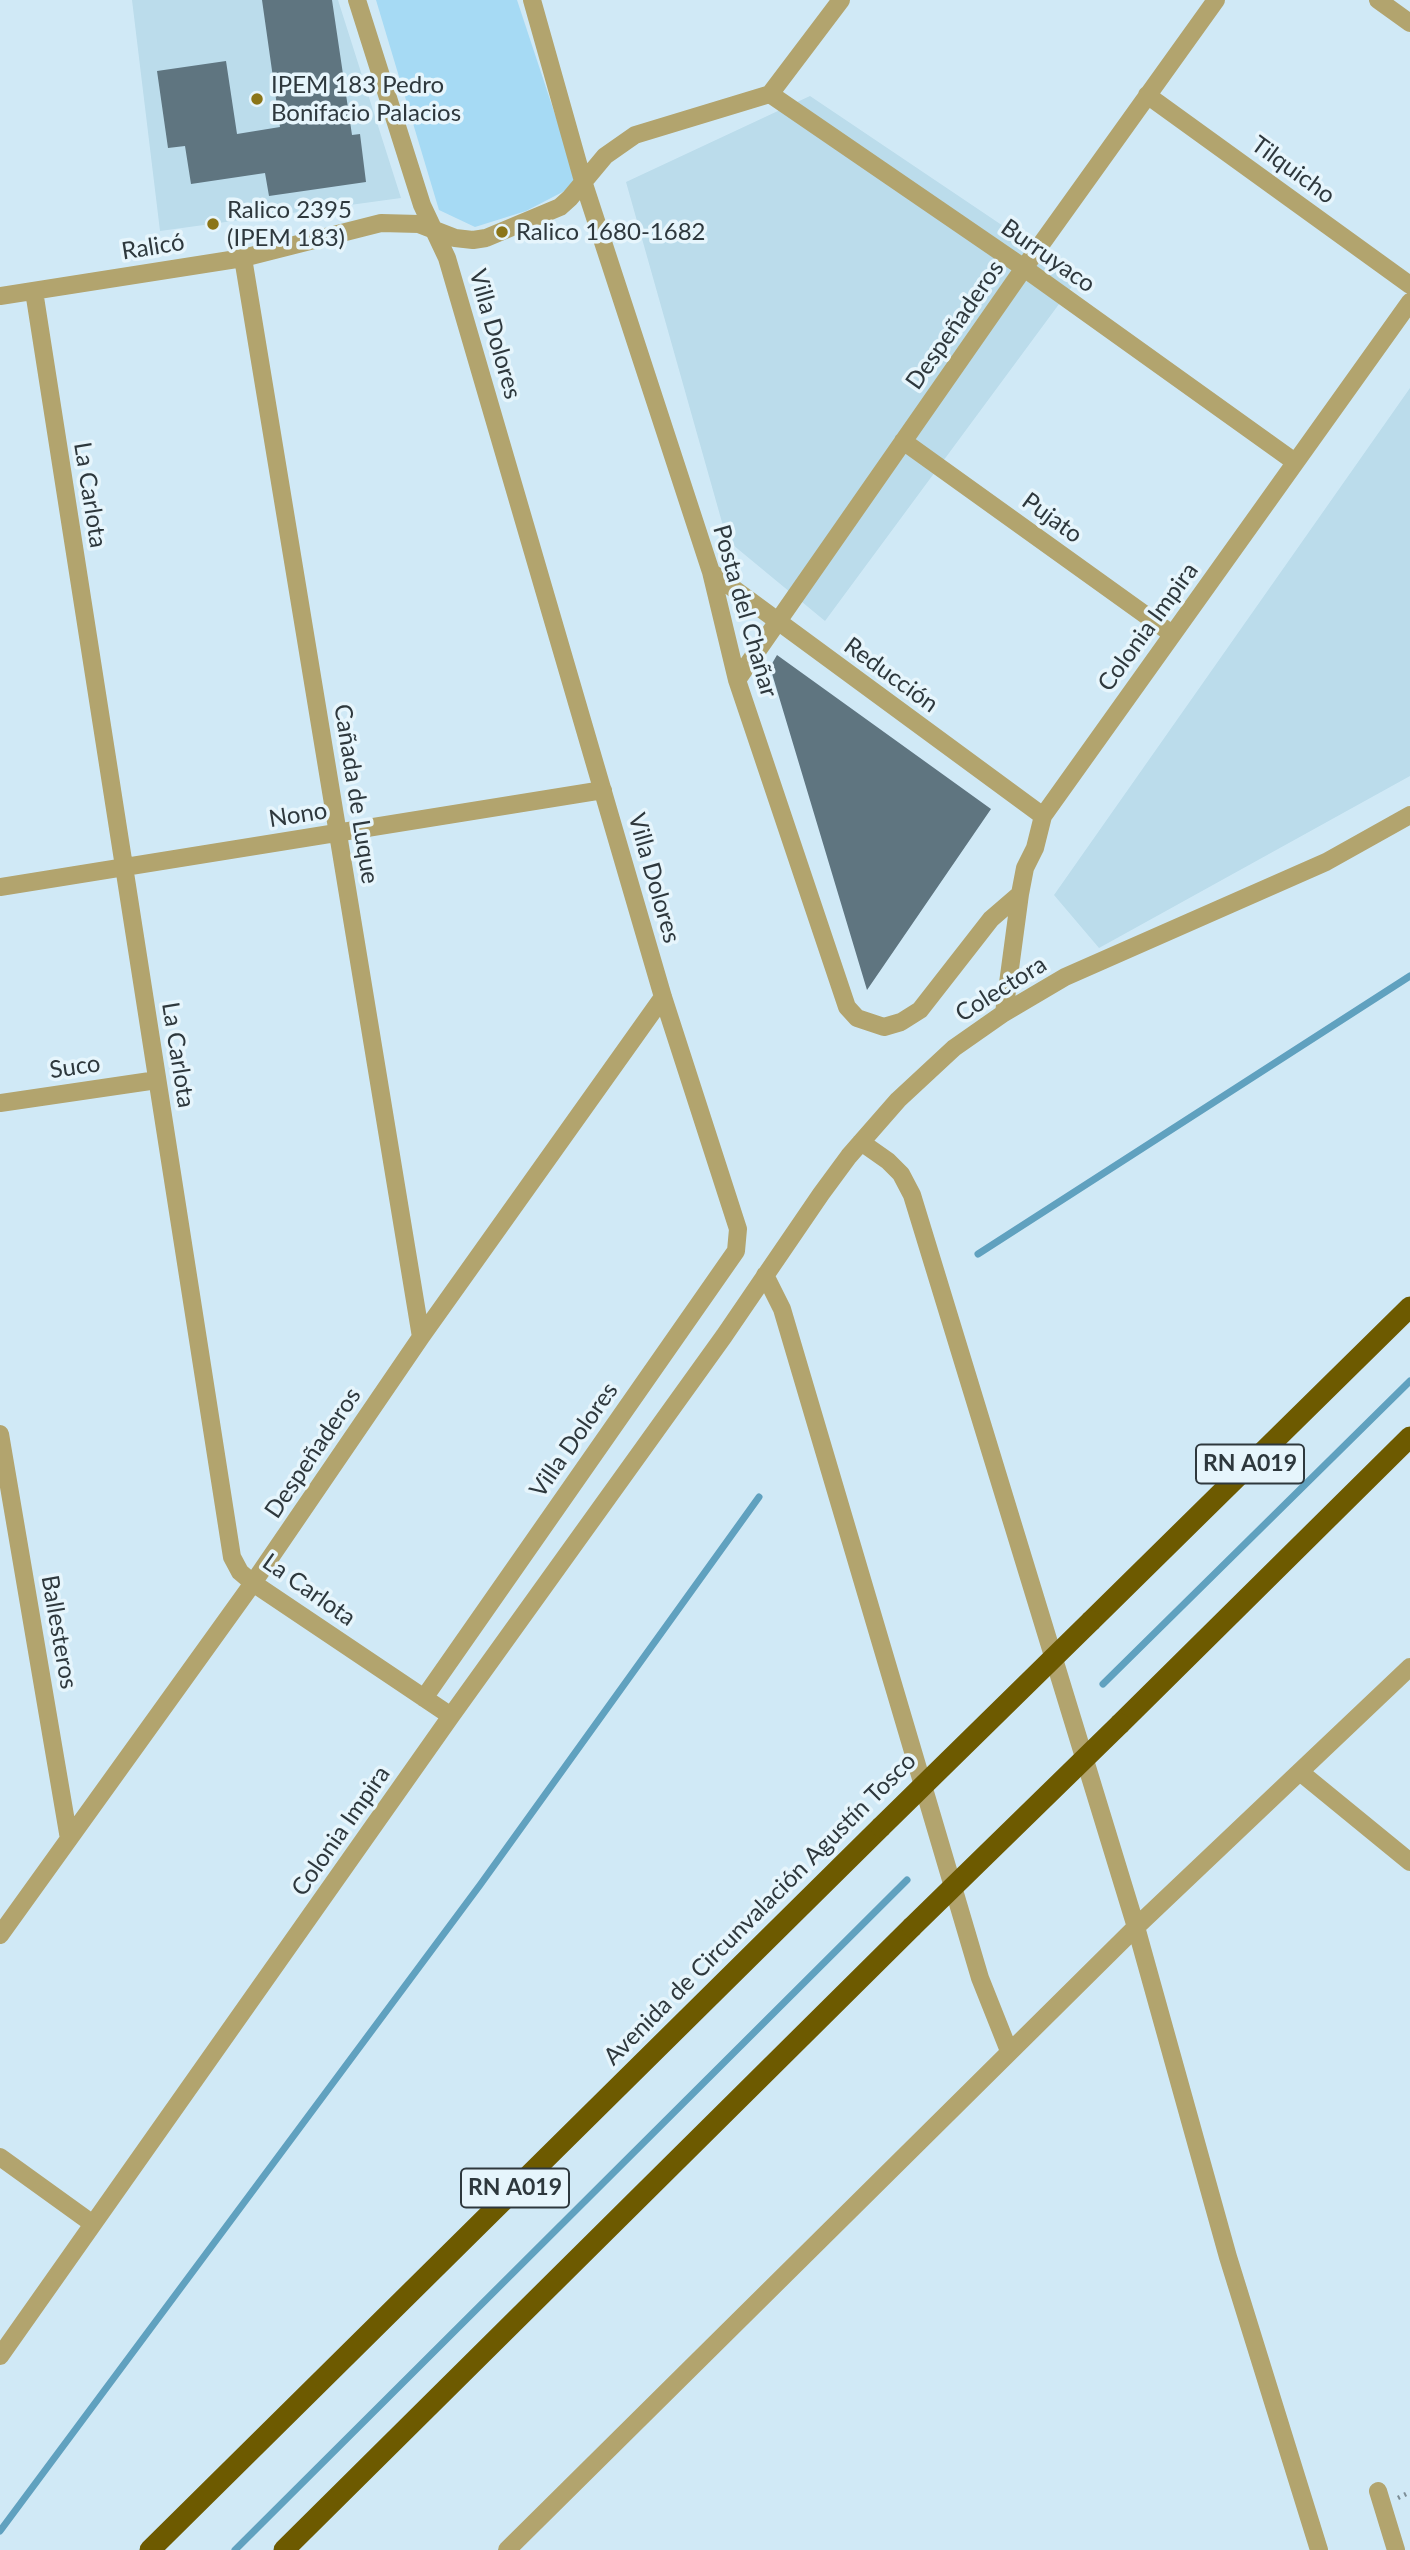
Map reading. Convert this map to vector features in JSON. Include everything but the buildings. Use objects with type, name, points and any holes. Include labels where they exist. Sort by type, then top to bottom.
[{"type":"highway","name":"Avenida de Circunvalación Agustín Tosco","points":[[150,2550],[1410,1307]]},
{"type":"highway","points":[[284,2550],[1410,1437]]},
{"type":"street","name":"Villa Dolores","points":[[357,0],[422,205],[452,273],[663,997],[738,1229],[736,1251],[424,1698]]},
{"type":"street","name":"Posta del Chañar","points":[[532,0],[583,181],[711,572],[737,680],[847,1007],[857,1018],[884,1027],[901,1022],[920,1010],[991,919],[1020,894]]},
{"type":"street","points":[[770,94],[841,0]]},
{"type":"street","name":"Despeñaderos","points":[[737,680],[1024,268],[1216,0]]},
{"type":"street","points":[[1378,0],[1410,23]]},
{"type":"street","name":"Ralicó","points":[[0,296],[243,258],[382,223],[401,221],[434,229],[455,238],[486,238],[559,207],[605,156],[635,135],[770,94]]},
{"type":"street","name":"Burruyaco","points":[[770,94],[1024,268],[1295,462]]},
{"type":"street","name":"Tilquicho","points":[[1147,95],[1410,285]]},
{"type":"street","name":"Cañada de Luque","points":[[243,258],[421,1338]]},
{"type":"street","name":"La Carlota","points":[[34,291],[232,1557],[240,1572],[253,1583],[452,1716]]},
{"type":"street","name":"Colonia Impira","points":[[1004,1013],[1025,868],[1035,848],[1043,816],[1410,302]]},
{"type":"street","name":"Pujato","points":[[903,441],[1172,634]]},
{"type":"street","name":"Reducción","points":[[711,572],[1043,816]]},
{"type":"street","name":"Nono","points":[[0,887],[603,790]]},
{"type":"street","name":"Colectora","points":[[724,1336],[821,1194],[861,1142],[924,1074],[954,1048],[1004,1013],[1065,977],[1326,862],[1410,815]]},
{"type":"street","name":"Despeñaderos","points":[[0,1934],[253,1583],[421,1338],[663,997]]},
{"type":"street","name":"Suco","points":[[0,1103],[157,1080]]},
{"type":"street","points":[[861,1142],[901,1174],[912,1195],[1136,1927],[1228,2257],[1319,2550]]},
{"type":"street","points":[[765,1275],[782,1309],[980,1978],[1009,2051]]},
{"type":"street","name":"Colonia Impira","points":[[0,2356],[724,1336]]},
{"type":"street","name":"Ballesteros","points":[[0,1434],[69,1839]]},
{"type":"street","points":[[507,2550],[1136,1927],[1408,1673]]},
{"type":"street","points":[[1300,1772],[1410,1862]]},
{"type":"street","points":[[0,2157],[93,2224]]},
{"type":"street","points":[[1378,2491],[1396,2550]]},
{"type":"shaded area","name":"IPEM 183 Pedro Bonifacio Palacios","points":[[132,0],[338,0],[401,198],[160,231]]},
{"type":"shaded area","points":[[376,0],[517,0],[578,184],[526,211],[475,227],[439,210]]},
{"type":"shaded area","points":[[810,96],[1079,277],[825,621],[727,540],[626,182]]},
{"type":"shaded area","points":[[1410,388],[1410,776],[1099,948],[1054,895]]},
{"type":"waterway","points":[[978,1254],[1410,976]]},
{"type":"waterway","points":[[1103,1684],[1410,1381]]},
{"type":"waterway","points":[[0,2531],[480,1885],[759,1497]]},
{"type":"waterway","points":[[235,2550],[907,1880]]},
{"type":"place","name":"IPEM 183 Pedro Bonifacio Palacios","points":[[257,99]]},
{"type":"place","name":"Ralico 2395 (IPEM 183)","points":[[213,224]]},
{"type":"place","name":"Ralico 1680-1682","points":[[502,232]]}]
